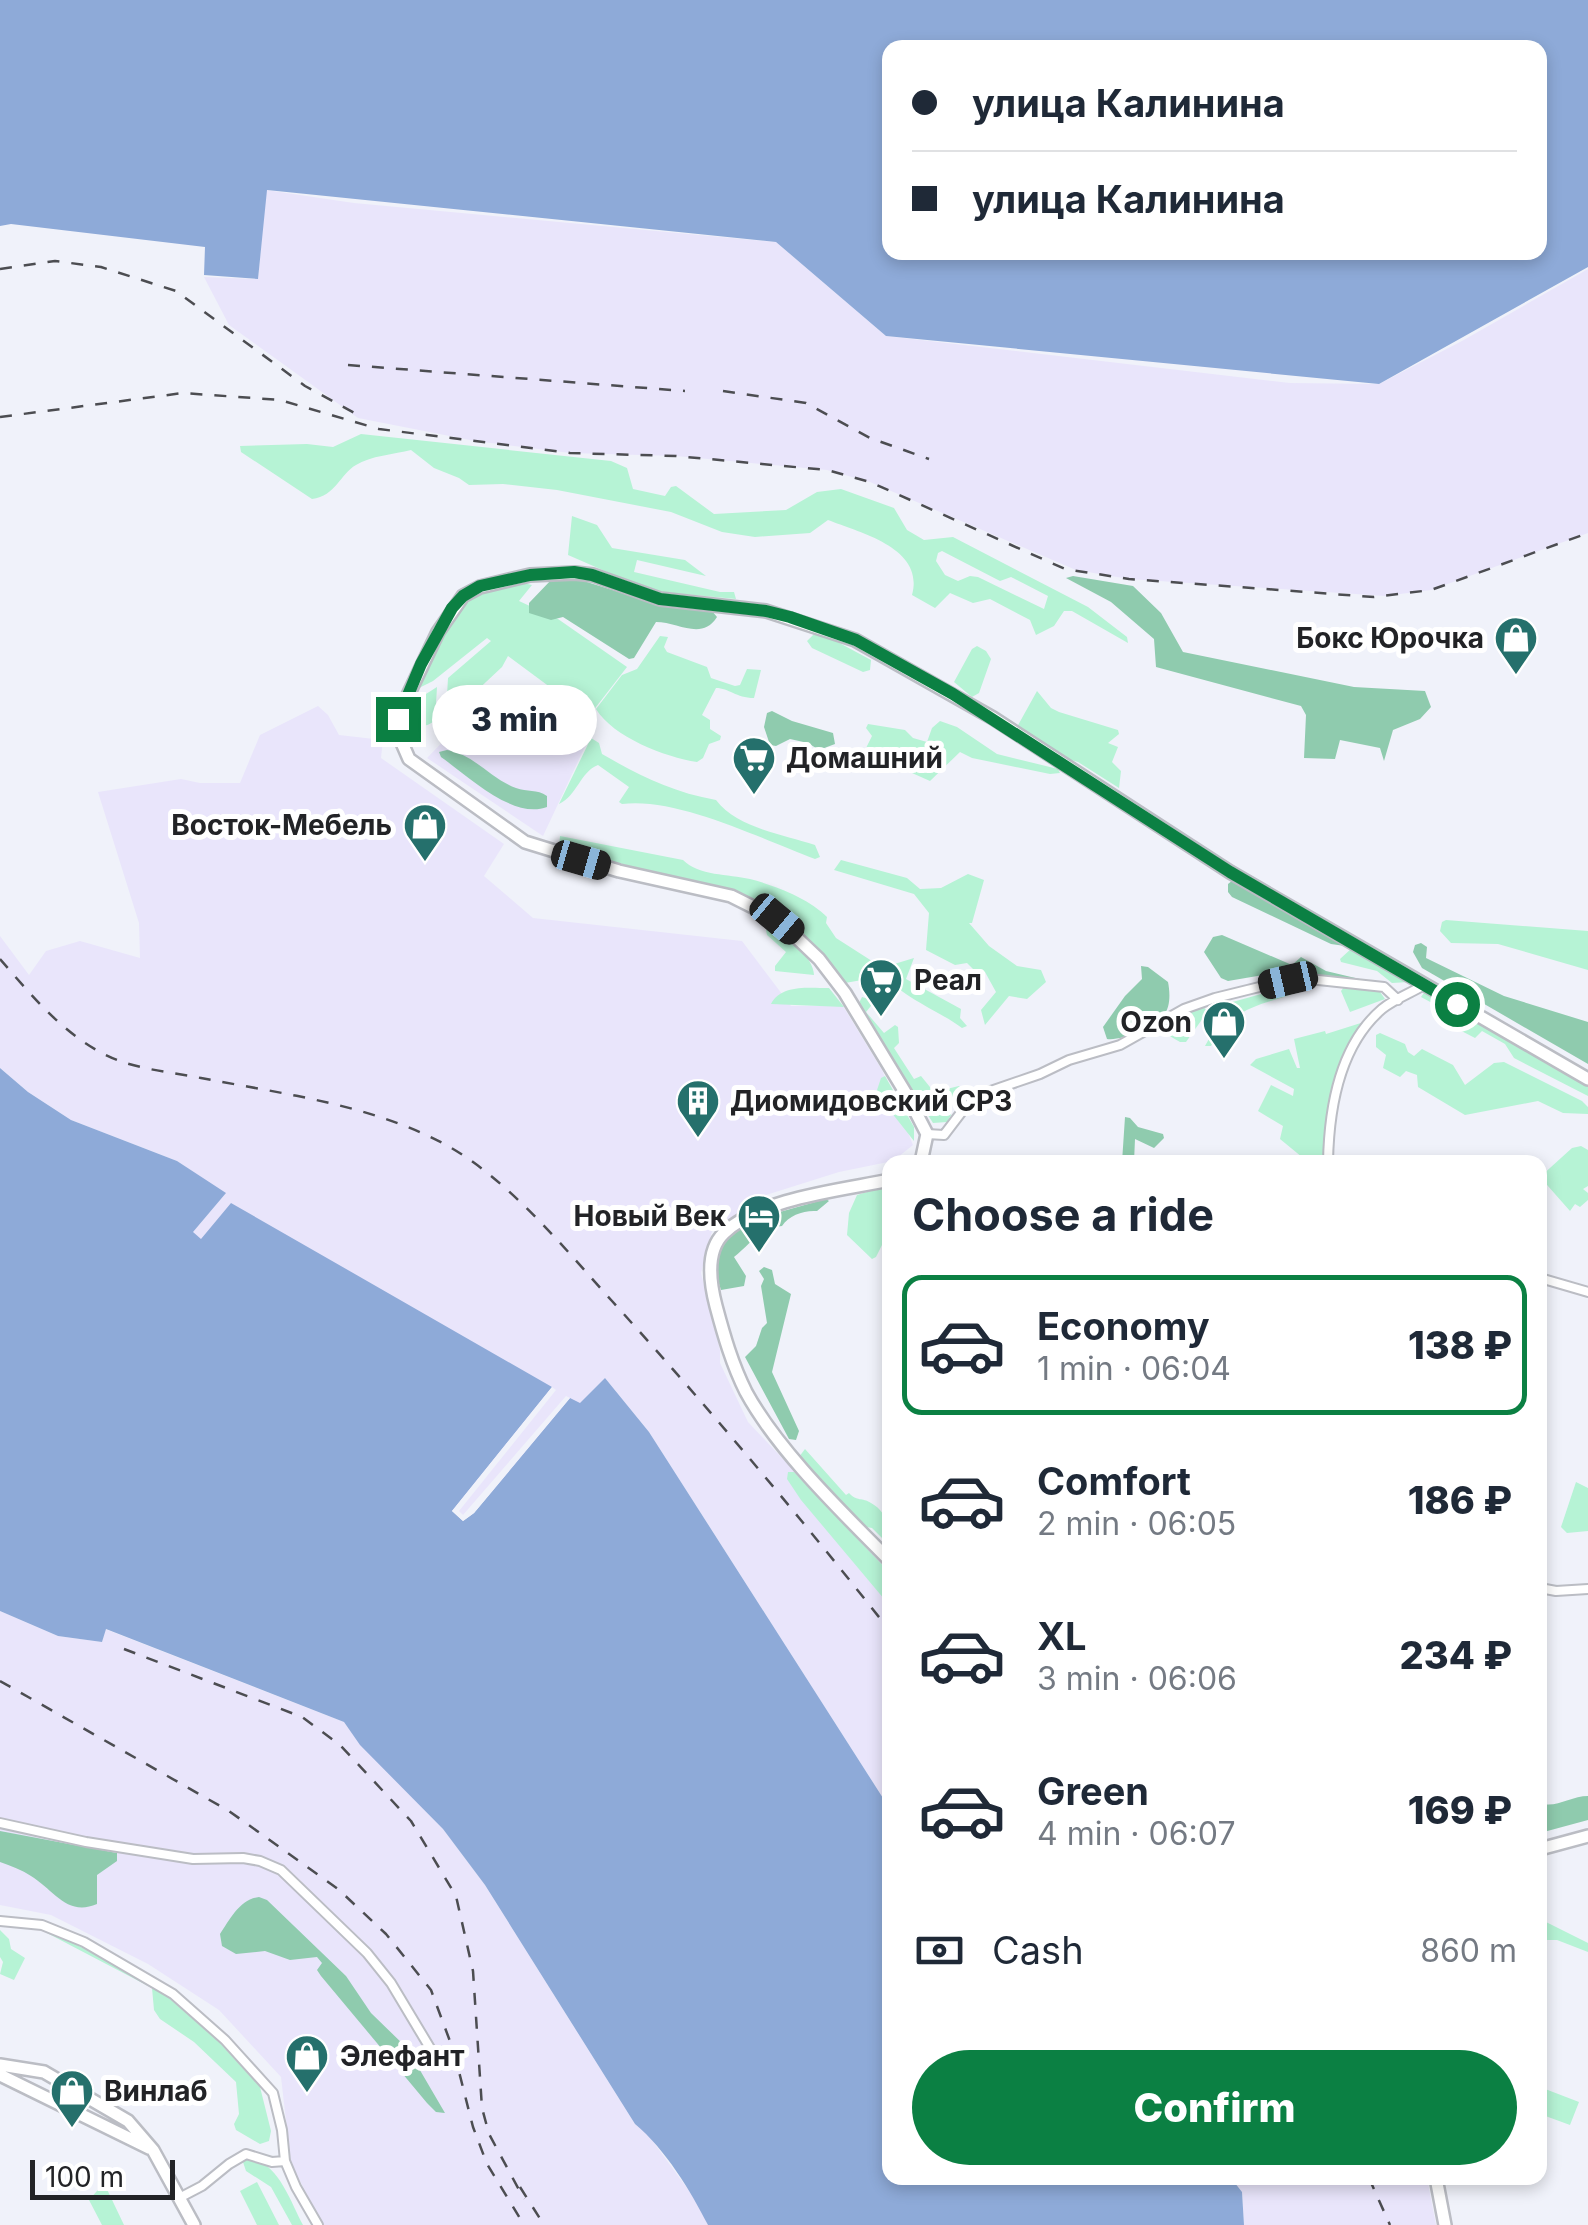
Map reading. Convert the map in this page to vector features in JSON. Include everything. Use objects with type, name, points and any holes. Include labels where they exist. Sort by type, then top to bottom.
[{"type":"main road","points":[[923,1155],[927,1134],[845,993],[819,958],[777,919],[730,896],[619,871],[534,846],[415,766],[400,740],[398,719],[421,664],[463,596],[480,586],[552,572],[592,575],[660,599],[766,611],[838,633],[879,651],[994,718],[1230,872],[1588,1079]]},
{"type":"main road","points":[[882,1182],[756,1213],[718,1238],[710,1272],[731,1359],[756,1408],[792,1454],[882,1552]]},
{"type":"main road","points":[[1547,1847],[1588,1836]]},
{"type":"main road","points":[[0,2065],[28,2067],[53,2076],[128,2122],[153,2150],[194,2225]]},
{"type":"main road","points":[[0,2075],[153,2150]]},
{"type":"main road","points":[[1437,2185],[1445,2225]]},
{"type":"street","points":[[927,1134],[944,1135],[963,1110],[982,1094],[1128,1042],[1184,1009],[1215,998],[1288,980],[1308,979],[1384,987],[1398,1000]]},
{"type":"street","points":[[1329,1155],[1333,1112],[1347,1058],[1383,1008],[1424,984]]},
{"type":"street","points":[[1547,1280],[1588,1292]]},
{"type":"street","points":[[1547,1590],[1588,1589]]},
{"type":"street","points":[[0,1823],[193,1859],[243,1858],[281,1870],[367,1952],[439,2063]]},
{"type":"street","points":[[0,1920],[42,1925],[84,1942],[157,1983],[225,2040],[272,2093],[285,2161],[318,2225]]},
{"type":"street","points":[[181,2197],[246,2154],[272,2162],[285,2161]]},
{"type":"shaded area","points":[[266,190],[354,203],[776,242],[886,336],[1290,383],[1379,384],[1588,269],[1588,533],[1431,590],[1385,596],[1129,579],[1076,570],[870,482],[827,470],[676,456],[570,453],[475,441],[358,418],[229,325],[204,277],[258,279]]},
{"type":"shaded area","points":[[510,686],[527,687],[589,738],[543,836],[427,758],[462,722]]},
{"type":"shaded area","points":[[318,706],[339,735],[383,740],[381,758],[504,844],[484,876],[533,918],[742,941],[791,1006],[843,1006],[882,1070],[913,1145],[900,1155],[882,1155],[882,1163],[766,1195],[712,1231],[701,1273],[720,1363],[748,1422],[882,1564],[882,1796],[649,1432],[605,1378],[463,1521],[192,1233],[225,1194],[177,1161],[71,1120],[0,1068],[0,936],[29,975],[46,951],[80,941],[140,958],[139,923],[98,792],[181,779],[240,783],[260,735]]},
{"type":"shaded area","points":[[0,1611],[58,1636],[102,1642],[105,1629],[344,1722],[361,1745],[443,1829],[485,1885],[635,2124],[649,2136],[695,2199],[708,2225],[323,2225],[291,2164],[281,2077],[219,2010],[148,1964],[51,1915],[0,1905]]},
{"type":"shaded area","points":[[1236,2185],[1428,2185],[1436,2225],[1244,2225],[1242,2192]]},
{"type":"green space","points":[[361,434],[611,461],[627,468],[633,489],[665,496],[676,486],[714,514],[786,510],[817,492],[841,489],[894,508],[907,530],[924,540],[953,537],[1088,607],[1127,637],[1128,643],[1072,611],[1064,611],[1054,626],[1036,635],[1030,620],[990,599],[973,603],[950,593],[935,608],[912,595],[909,565],[900,554],[873,537],[828,520],[810,533],[755,537],[722,532],[671,512],[557,490],[469,485],[434,468],[411,450],[362,462],[327,494],[312,499],[241,452],[240,446],[333,447]],"holes":[[[942,551],[1000,581],[1011,577],[1048,596],[1044,609],[978,577],[958,581],[945,575],[936,561],[938,553]]]},
{"type":"green space","points":[[572,516],[597,525],[612,548],[685,560],[706,576],[637,560],[634,572],[734,592],[736,599],[664,592],[637,585],[568,555]]},
{"type":"green space","points":[[574,578],[651,602],[712,611],[717,617],[697,629],[656,622],[634,658],[629,659],[563,617],[551,620],[529,613],[529,603],[552,579]]},
{"type":"green space","points":[[1066,578],[1133,586],[1161,613],[1183,652],[1354,687],[1425,691],[1431,707],[1420,719],[1393,730],[1384,761],[1380,748],[1340,740],[1335,759],[1304,758],[1306,715],[1301,706],[1156,667],[1154,639],[1111,602]]},
{"type":"green space","points":[[523,583],[532,585],[519,601],[558,619],[627,667],[589,716],[508,656],[502,667],[454,712],[446,713],[448,678],[491,641],[487,638],[419,688],[439,641],[471,600]]},
{"type":"green space","points":[[814,634],[871,660],[870,670],[863,672],[812,648],[807,641]]},
{"type":"green space","points":[[660,636],[668,637],[664,647],[667,652],[707,667],[711,678],[735,686],[740,685],[747,669],[761,670],[754,698],[716,688],[702,715],[710,720],[710,729],[721,736],[720,740],[709,744],[697,762],[670,756],[627,737],[596,709],[622,675],[637,669]]},
{"type":"green space","points":[[977,646],[991,659],[979,693],[972,697],[954,682]]},
{"type":"green space","points":[[437,687],[435,720],[420,726],[410,722],[410,704]]},
{"type":"green space","points":[[1037,691],[1059,712],[1118,730],[1119,734],[1108,743],[1118,747],[1112,762],[1121,771],[1119,788],[1078,762],[1061,757],[1017,727]]},
{"type":"green space","points":[[772,711],[833,733],[835,744],[819,750],[790,739],[770,745],[764,727],[767,713]]},
{"type":"green space","points":[[940,721],[957,727],[997,754],[1058,769],[1060,773],[972,758],[960,752],[930,781],[912,773],[910,763],[866,748],[872,736],[866,728],[868,724],[905,730],[913,738],[927,742],[932,728]]},
{"type":"green space","points":[[591,738],[599,743],[602,754],[630,769],[671,788],[716,800],[748,824],[815,845],[820,857],[815,859],[693,813],[622,804],[619,802],[629,787],[598,765],[559,804]]},
{"type":"green space","points":[[447,750],[465,756],[507,784],[547,796],[547,807],[520,807],[491,794],[441,757],[439,752]]},
{"type":"green space","points":[[560,836],[683,860],[705,872],[750,879],[780,889],[820,910],[836,938],[875,963],[862,980],[845,983],[801,932],[781,915],[749,898],[559,847]]},
{"type":"green space","points":[[841,860],[907,878],[920,889],[941,888],[968,874],[984,880],[969,923],[989,946],[1017,966],[1041,970],[1046,982],[1027,999],[1009,996],[985,1025],[981,1010],[996,992],[985,972],[975,971],[967,963],[955,965],[926,950],[929,913],[914,894],[834,870]]},
{"type":"green space","points":[[1233,880],[1345,946],[1331,944],[1232,897],[1228,884]]},
{"type":"green space","points":[[1446,920],[1588,931],[1588,970],[1498,944],[1451,943],[1440,931]]},
{"type":"green space","points":[[770,927],[798,946],[814,975],[775,971],[786,952],[767,935]]},
{"type":"green space","points":[[1222,935],[1292,965],[1301,957],[1326,971],[1368,981],[1286,971],[1228,981],[1221,978],[1204,952],[1213,937]]},
{"type":"green space","points":[[1415,945],[1427,947],[1426,958],[1504,996],[1588,1022],[1588,1064],[1422,968],[1413,952]]},
{"type":"green space","points":[[1352,948],[1409,982],[1392,983],[1377,971],[1341,962]]},
{"type":"green space","points":[[914,958],[906,979],[961,1009],[960,1018],[967,1026],[962,1028],[892,982],[887,975],[891,965]]},
{"type":"green space","points":[[1141,966],[1168,982],[1167,1009],[1144,1029],[1107,1039],[1103,1027],[1142,979]]},
{"type":"green space","points":[[1297,984],[1307,988],[1241,1013],[1211,1046],[1205,1046],[1229,1003]]},
{"type":"green space","points":[[1344,987],[1380,992],[1385,999],[1350,1012],[1341,991]]},
{"type":"green space","points":[[829,988],[844,1007],[771,1004],[788,990]]},
{"type":"green space","points":[[1426,990],[1588,1083],[1588,1096],[1514,1058],[1505,1044],[1482,1031],[1475,1038],[1444,1022],[1445,1010],[1421,997]]},
{"type":"green space","points":[[862,997],[875,1001],[866,1012],[884,1033],[895,1025],[898,1027],[899,1043],[894,1048],[914,1079],[921,1076],[934,1092],[959,1086],[968,1092],[964,1101],[958,1096],[950,1101],[947,1122],[933,1123],[858,1005]]},
{"type":"green space","points":[[1203,1007],[1208,1011],[1186,1042],[1161,1031],[1162,1025]]},
{"type":"green space","points":[[1364,1022],[1340,1065],[1328,1111],[1324,1155],[1299,1155],[1280,1139],[1283,1126],[1258,1111],[1271,1085],[1293,1096],[1294,1089],[1250,1065],[1256,1059],[1289,1049],[1300,1068],[1294,1039],[1325,1031],[1326,1034]]},
{"type":"green space","points":[[1380,1033],[1405,1044],[1414,1056],[1422,1049],[1453,1065],[1465,1085],[1494,1063],[1504,1062],[1582,1101],[1588,1114],[1563,1113],[1538,1101],[1465,1115],[1418,1087],[1417,1075],[1406,1071],[1400,1077],[1383,1068],[1386,1055],[1376,1047],[1376,1035]]},
{"type":"green space","points":[[885,1076],[914,1127],[914,1141],[876,1093]]},
{"type":"green space","points":[[1125,1117],[1138,1127],[1163,1134],[1164,1138],[1154,1148],[1135,1139],[1134,1155],[1122,1155]]},
{"type":"green space","points":[[1581,1146],[1588,1150],[1588,1186],[1583,1189],[1588,1200],[1580,1207],[1575,1204],[1570,1211],[1547,1185],[1547,1171],[1572,1148]]},
{"type":"green space","points":[[882,1187],[882,1245],[872,1259],[847,1235],[849,1213],[857,1195]]},
{"type":"green space","points":[[829,1201],[817,1211],[797,1214],[755,1238],[734,1257],[746,1276],[744,1286],[721,1290],[715,1271],[722,1241],[758,1218]]},
{"type":"green space","points":[[764,1267],[772,1270],[775,1284],[791,1294],[772,1372],[799,1431],[796,1440],[789,1439],[745,1357],[756,1346],[767,1323],[761,1286],[764,1279],[759,1271]]},
{"type":"green space","points":[[805,1449],[846,1495],[877,1507],[882,1513],[882,1538],[872,1528],[861,1526],[799,1457]]},
{"type":"green space","points":[[788,1472],[794,1472],[882,1565],[882,1596],[801,1500],[787,1479]]},
{"type":"green space","points":[[1576,1482],[1588,1488],[1588,1531],[1567,1533],[1561,1527]]},
{"type":"green space","points":[[1588,1796],[1588,1820],[1547,1831],[1547,1804]]},
{"type":"green space","points":[[0,1831],[117,1853],[117,1861],[97,1875],[97,1904],[69,1905],[28,1874],[0,1862]]},
{"type":"green space","points":[[259,1897],[267,1900],[346,1976],[371,2013],[407,2048],[445,2113],[436,2112],[427,2103],[321,1976],[317,1970],[322,1963],[317,1957],[290,1960],[265,1951],[236,1954],[222,1946],[220,1934],[232,1916],[246,1902]]},
{"type":"green space","points":[[1547,1922],[1588,1943],[1588,1952],[1547,1940]]},
{"type":"green space","points":[[0,1930],[9,1939],[11,1949],[25,1958],[14,1980],[0,1974]]},
{"type":"green space","points":[[50,1931],[154,1985],[219,2042],[260,2087],[271,2131],[269,2141],[260,2144],[236,2130],[236,2082],[194,2042],[160,2019],[154,2010],[152,1988],[47,1933]]},
{"type":"green space","points":[[1547,2090],[1579,2102],[1570,2125],[1547,2117]]},
{"type":"green space","points":[[258,2161],[275,2174],[303,2225],[292,2225],[271,2187],[246,2171],[243,2162]]},
{"type":"green space","points":[[257,2182],[279,2225],[257,2225],[240,2191]]},
{"type":"green space","points":[[104,2183],[124,2225],[102,2225],[89,2200]]},
{"type":"water","points":[[0,0],[1588,0],[1588,267],[1379,384],[886,336],[776,242],[267,190],[258,279],[204,275],[205,247],[11,224],[0,226]]},
{"type":"water","points":[[0,1068],[71,1120],[177,1161],[226,1193],[193,1232],[201,1239],[231,1203],[552,1387],[452,1511],[463,1521],[474,1513],[570,1398],[580,1403],[605,1378],[649,1432],[882,1796],[882,2185],[1236,2185],[1242,2192],[1244,2225],[708,2225],[676,2171],[635,2124],[485,1885],[443,1829],[360,1745],[344,1722],[106,1629],[102,1642],[58,1636],[0,1611]]},
{"type":"pier","points":[[552,1387],[556,1390],[459,1511],[463,1515],[566,1396],[570,1398],[474,1513],[463,1521],[452,1511]]},
{"type":"railway","points":[[0,269],[55,261],[101,267],[176,291],[305,386],[360,416]]},
{"type":"railway","points":[[348,365],[685,391]]},
{"type":"railway","points":[[723,391],[806,403],[870,438],[929,459]]},
{"type":"railway","points":[[0,417],[183,393],[280,400],[379,429],[570,453],[676,456],[827,470],[870,482],[1065,569],[1129,579],[1374,597],[1431,590],[1588,533]]},
{"type":"railway","points":[[0,959],[69,1031],[120,1061],[359,1111],[420,1132],[471,1161],[536,1217],[648,1341],[882,1621]]},
{"type":"railway","points":[[124,1649],[302,1717],[340,1745],[411,1821],[456,1896],[473,1971],[482,2108],[489,2134],[524,2199]]},
{"type":"railway","points":[[0,1681],[229,1811],[338,1889],[386,1934],[431,1990],[487,2164],[524,2225]]},
{"type":"railway","points":[[1372,2185],[1390,2225]]},
{"type":"railway","points":[[520,2187],[544,2225]]},
{"type":"place","name":"Бокс Юрочка","points":[[1516,676]]},
{"type":"place","name":"Домашний","points":[[754,796]]},
{"type":"place","name":"Восток-Мебель","points":[[425,863]]},
{"type":"place","name":"Реал","points":[[881,1018]]},
{"type":"place","name":"Ozon","points":[[1224,1060]]},
{"type":"place","name":"Диомидовский СРЗ","points":[[698,1139]]},
{"type":"place","name":"Новый Век","points":[[759,1254]]},
{"type":"place","name":"Элефант","points":[[307,2094]]},
{"type":"place","name":"Винлаб","points":[[72,2129]]},
{"type":"route","points":[[398,719],[421,664],[452,608],[480,586],[530,575],[574,572],[660,599],[790,617],[879,651],[1033,743],[1230,872],[1457,1004]]}]
